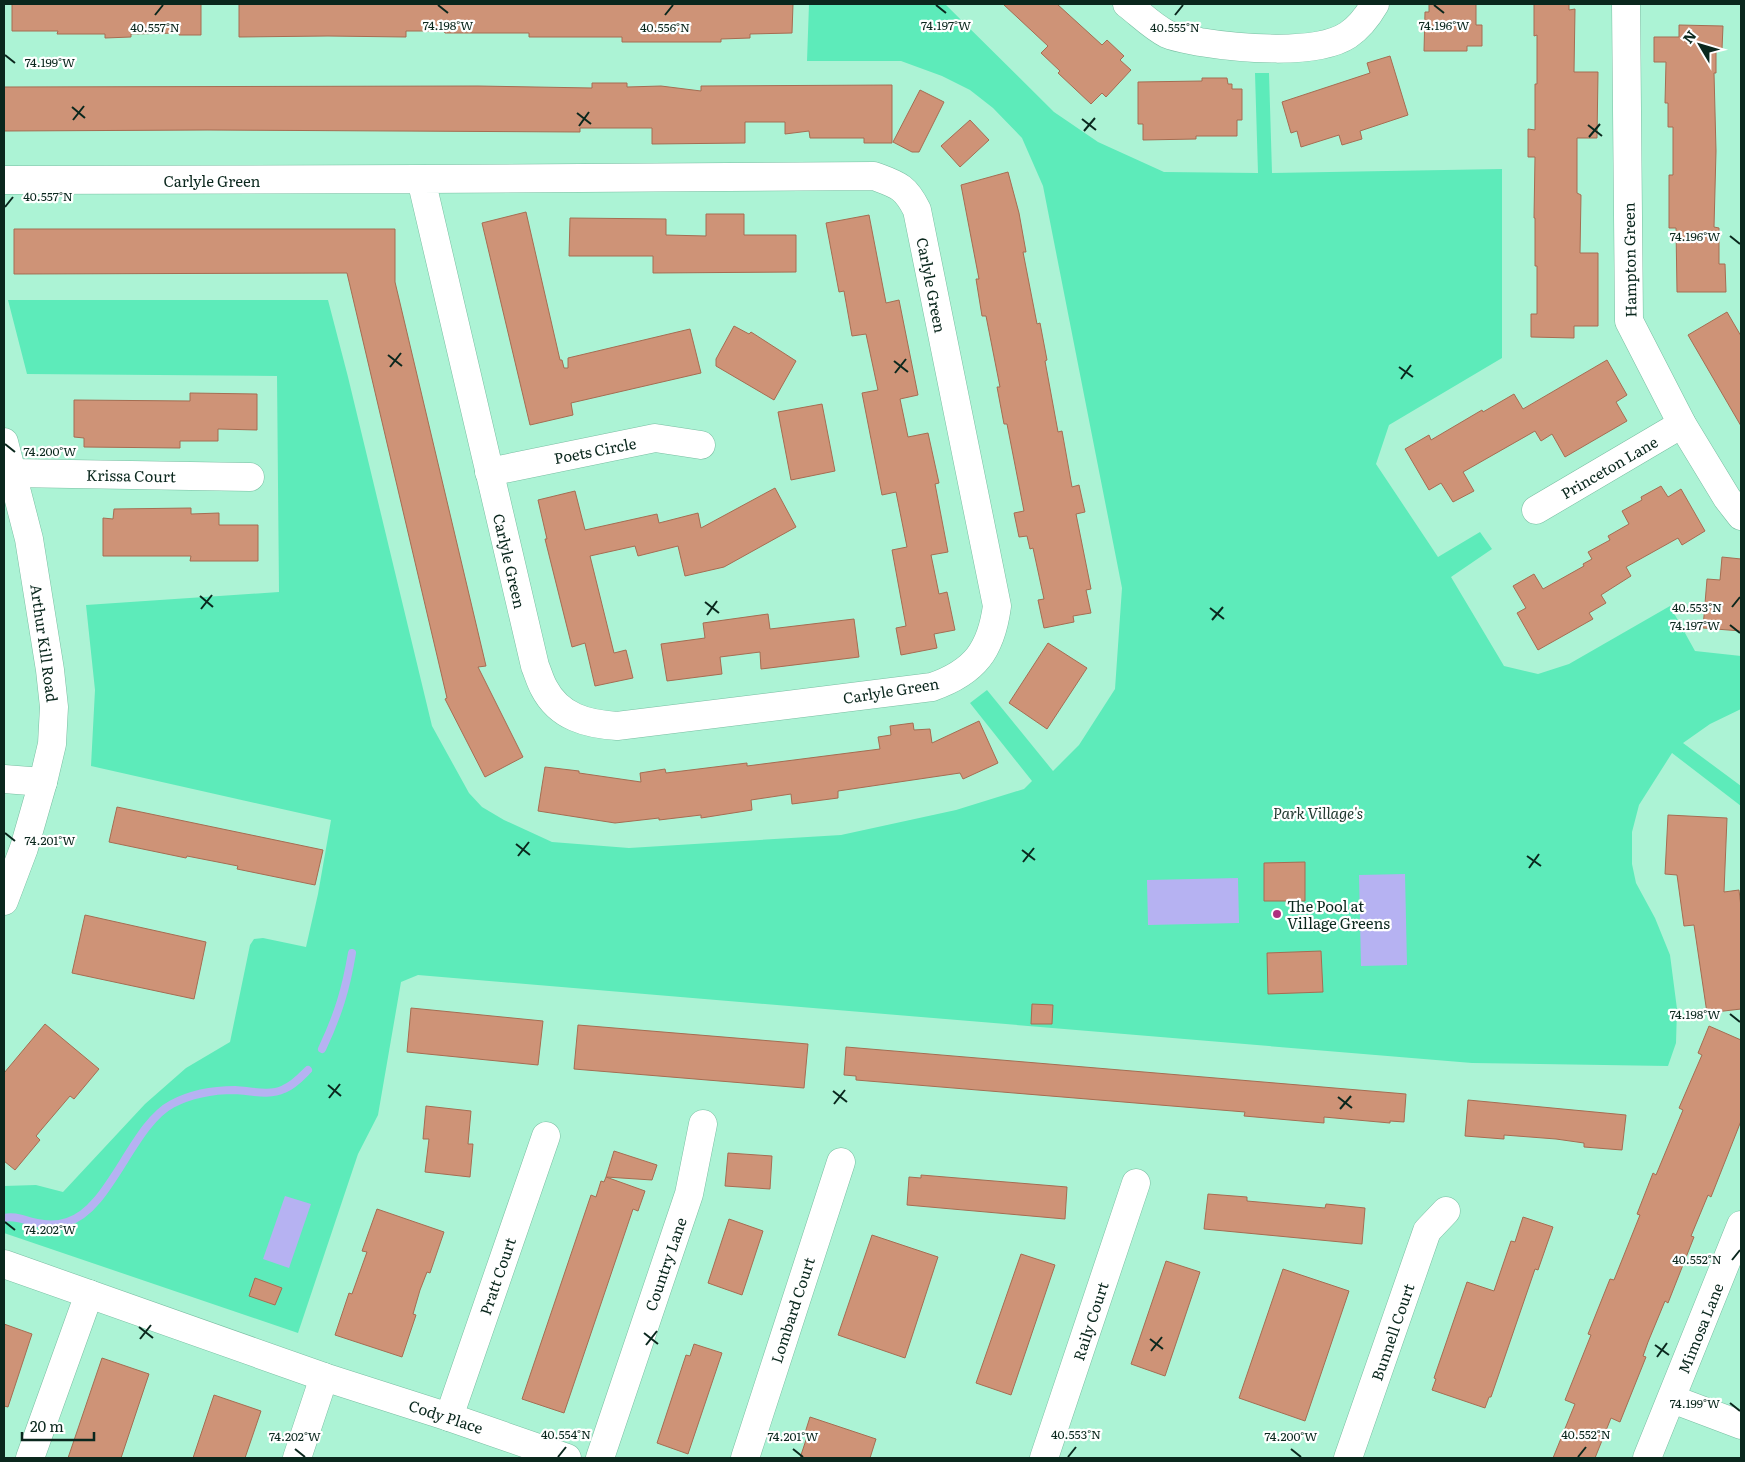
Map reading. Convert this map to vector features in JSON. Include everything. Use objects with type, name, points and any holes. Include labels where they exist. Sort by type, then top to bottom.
[{"type":"street","points":[[1126,4],[1167,34],[1189,40],[1234,47],[1282,49],[1331,43],[1348,36],[1365,20],[1376,4]]},
{"type":"street","name":"Hampton Green","points":[[1626,4],[1629,321],[1682,424],[1727,498],[1741,516]]},
{"type":"street","name":"Carlyle Green","points":[[4,180],[421,180],[874,176],[898,185],[910,195],[917,210],[997,606],[994,627],[987,645],[971,666],[953,680],[932,687],[617,726],[593,724],[574,718],[556,704],[544,689],[535,666],[421,180]]},
{"type":"street","name":"Princeton Lane","points":[[1536,510],[1682,424]]},
{"type":"street","name":"Poets Circle","points":[[489,472],[655,438],[702,446]]},
{"type":"street","name":"Arthur Kill Road","points":[[4,442],[29,539],[54,707],[52,744],[43,782],[24,848],[4,901]]},
{"type":"street","name":"Krissa Court","points":[[12,473],[250,476]]},
{"type":"street","points":[[4,778],[43,782]]},
{"type":"street","name":"Country Lane","points":[[600,1458],[689,1194],[703,1124]]},
{"type":"street","name":"Pratt Court","points":[[449,1417],[546,1136]]},
{"type":"street","name":"Lombard Court","points":[[745,1458],[840,1162]]},
{"type":"street","name":"Raily Court","points":[[1044,1458],[1136,1183]]},
{"type":"street","name":"Bunnell Court","points":[[1348,1458],[1427,1231],[1446,1211]]},
{"type":"street","name":"Mimosa Lane","points":[[1647,1458],[1741,1225]]},
{"type":"street","name":"Cody Place","points":[[4,1264],[324,1377],[449,1417],[567,1458]]},
{"type":"street","points":[[30,1458],[89,1294]]},
{"type":"street","points":[[297,1458],[324,1377]]},
{"type":"street","points":[[1672,1399],[1741,1425]]},
{"type":"green space","name":"Park Village's","points":[[809,4],[945,4],[1054,112],[1098,142],[1164,172],[1258,173],[1255,73],[1269,73],[1272,173],[1502,169],[1502,358],[1389,425],[1376,464],[1438,557],[1480,532],[1492,549],[1451,577],[1504,666],[1538,674],[1569,664],[1670,606],[1695,651],[1741,656],[1741,709],[1710,724],[1683,743],[1741,786],[1741,806],[1672,753],[1639,805],[1632,832],[1632,864],[1636,883],[1655,918],[1670,955],[1677,1009],[1676,1043],[1668,1066],[1472,1063],[418,975],[401,982],[378,1115],[358,1154],[298,1333],[4,1233],[4,1186],[36,1185],[63,1192],[145,1104],[186,1068],[230,1042],[250,945],[254,939],[263,938],[306,947],[318,894],[331,820],[91,766],[95,690],[86,605],[279,592],[277,376],[27,374],[8,300],[328,300],[432,726],[469,793],[482,807],[504,820],[552,842],[629,848],[841,835],[956,810],[1024,789],[1032,781],[970,703],[987,690],[1053,771],[1079,745],[1115,689],[1122,588],[1043,186],[1022,138],[993,108],[970,90],[942,76],[901,61],[807,61]]},
{"type":"shaded area","points":[[1405,874],[1407,965],[1361,966],[1359,875]]},
{"type":"shaded area","points":[[1238,878],[1239,923],[1148,925],[1147,880]]},
{"type":"shaded area","points":[[285,1196],[311,1204],[289,1268],[263,1259]]},
{"type":"building","points":[[12,4],[201,4],[201,35],[179,35],[179,33],[131,34],[131,37],[105,38],[105,34],[57,34],[58,31],[12,31]]},
{"type":"building","points":[[239,4],[793,4],[792,33],[750,34],[750,38],[721,39],[721,42],[622,42],[622,37],[529,37],[529,33],[445,33],[444,31],[406,31],[406,37],[239,37]]},
{"type":"building","points":[[1003,4],[1057,4],[1102,45],[1107,40],[1124,56],[1120,60],[1131,70],[1106,97],[1102,93],[1091,104],[1058,73],[1060,71],[1041,53],[1048,46]]},
{"type":"building","points":[[1429,4],[1476,4],[1476,25],[1482,25],[1482,46],[1467,46],[1467,51],[1424,51],[1425,12],[1429,12]]},
{"type":"building","points":[[1534,4],[1569,4],[1569,10],[1575,9],[1574,72],[1598,72],[1597,138],[1577,138],[1577,193],[1581,195],[1580,253],[1598,253],[1598,326],[1574,326],[1574,338],[1531,337],[1531,314],[1537,314],[1534,218],[1535,157],[1528,157],[1528,129],[1535,130],[1535,84],[1537,84],[1537,35],[1534,36]]},
{"type":"building","points":[[1679,25],[1723,26],[1722,49],[1716,49],[1716,73],[1714,73],[1716,151],[1714,227],[1719,228],[1719,264],[1725,264],[1726,292],[1677,292],[1676,228],[1669,228],[1669,175],[1673,175],[1673,127],[1668,127],[1668,103],[1665,103],[1666,62],[1654,62],[1654,37],[1679,37]]},
{"type":"building","points":[[1390,56],[1408,115],[1360,131],[1362,139],[1342,145],[1339,135],[1301,147],[1297,131],[1291,133],[1282,102],[1370,73],[1367,63]]},
{"type":"building","points":[[1202,78],[1227,78],[1228,84],[1232,84],[1232,89],[1242,89],[1242,120],[1237,120],[1237,136],[1196,136],[1196,139],[1143,140],[1143,124],[1138,124],[1138,82],[1202,81]]},
{"type":"building","points":[[592,83],[627,83],[627,87],[661,86],[701,91],[701,86],[892,85],[892,143],[864,143],[864,138],[810,138],[809,131],[785,134],[785,122],[745,122],[745,143],[652,144],[652,128],[580,128],[580,132],[4,131],[4,87],[478,86],[592,88]]},
{"type":"building","points":[[920,90],[944,102],[919,152],[912,152],[893,142]]},
{"type":"building","points":[[970,120],[989,140],[960,167],[941,146]]},
{"type":"building","points":[[1008,172],[1019,213],[1026,252],[1023,252],[1037,324],[1040,323],[1058,432],[1062,431],[1072,487],[1079,485],[1085,512],[1076,514],[1091,589],[1086,590],[1091,613],[1073,616],[1074,622],[1044,628],[1038,600],[1044,599],[1033,548],[1030,549],[1027,536],[1019,537],[1014,513],[1024,511],[1007,424],[1004,424],[997,387],[1000,387],[986,316],[982,316],[976,279],[979,279],[961,185]]},
{"type":"building","points":[[526,212],[560,360],[562,360],[564,368],[568,368],[568,358],[690,329],[701,373],[571,403],[573,415],[530,425],[482,223]]},
{"type":"building","points":[[706,214],[744,214],[744,235],[796,235],[796,272],[653,273],[653,256],[569,256],[570,218],[666,219],[666,235],[706,236]]},
{"type":"building","points":[[869,215],[886,303],[899,300],[918,395],[900,399],[908,437],[928,433],[939,483],[935,484],[948,552],[931,555],[939,594],[947,592],[955,630],[934,634],[937,648],[901,655],[896,628],[906,626],[892,550],[907,547],[896,492],[882,495],[862,393],[878,390],[866,334],[852,336],[844,291],[839,292],[826,223]]},
{"type":"building","points":[[14,229],[395,229],[395,282],[486,666],[478,667],[523,757],[485,777],[445,699],[447,698],[347,273],[14,274]]},
{"type":"building","points":[[1727,312],[1741,336],[1741,426],[1688,335]]},
{"type":"building","points":[[734,326],[749,334],[751,332],[796,361],[774,400],[716,366],[716,359]]},
{"type":"building","points":[[1607,360],[1627,395],[1616,402],[1627,421],[1565,457],[1552,434],[1541,441],[1535,431],[1463,472],[1474,491],[1453,502],[1441,483],[1429,490],[1405,449],[1429,435],[1431,440],[1482,410],[1483,412],[1514,394],[1523,409]]},
{"type":"building","points":[[190,393],[257,394],[257,430],[218,429],[218,441],[180,441],[180,448],[84,447],[84,438],[74,437],[74,400],[190,401]]},
{"type":"building","points":[[822,404],[835,471],[791,480],[778,412]]},
{"type":"building","points":[[1661,486],[1668,497],[1681,489],[1705,531],[1682,545],[1678,538],[1626,567],[1631,576],[1601,595],[1606,603],[1589,613],[1593,619],[1538,650],[1517,613],[1526,608],[1513,586],[1534,574],[1543,589],[1584,566],[1583,564],[1592,559],[1588,552],[1610,540],[1608,536],[1629,524],[1622,511],[1642,500],[1641,497]]},
{"type":"building","points":[[775,488],[796,527],[724,567],[685,576],[678,546],[638,556],[635,546],[590,556],[614,653],[626,650],[633,678],[595,686],[585,643],[572,647],[545,539],[547,539],[538,500],[575,491],[585,530],[657,514],[659,523],[698,513],[701,528]]},
{"type":"building","points":[[191,508],[191,514],[219,513],[219,525],[258,525],[258,561],[190,561],[191,556],[103,556],[103,518],[113,519],[114,509]]},
{"type":"building","points":[[1722,557],[1741,559],[1741,631],[1703,628],[1707,579],[1720,580]]},
{"type":"building","points":[[768,614],[770,629],[854,619],[859,657],[761,669],[760,652],[720,657],[722,674],[667,681],[661,644],[705,638],[703,623]]},
{"type":"building","points":[[1048,643],[1087,668],[1047,729],[1009,703]]},
{"type":"building","points":[[979,721],[998,763],[963,779],[960,773],[838,791],[838,798],[792,804],[791,794],[751,800],[752,810],[701,818],[701,815],[615,823],[538,811],[545,767],[641,782],[640,773],[665,769],[666,773],[747,763],[747,766],[880,749],[878,737],[891,735],[890,726],[913,723],[914,730],[930,729],[932,743]]},
{"type":"building","points":[[117,807],[323,850],[315,885],[237,869],[238,866],[187,856],[186,858],[109,842]]},
{"type":"building","points":[[1668,815],[1727,818],[1724,892],[1739,890],[1741,907],[1741,1009],[1707,1013],[1694,925],[1684,926],[1677,875],[1665,874]]},
{"type":"building","points":[[1305,862],[1305,901],[1264,901],[1264,863]]},
{"type":"building","points":[[85,915],[206,942],[194,999],[72,973]]},
{"type":"building","points":[[1321,951],[1323,992],[1268,994],[1267,953]]},
{"type":"building","points":[[1032,1004],[1053,1005],[1052,1024],[1031,1024]]},
{"type":"building","points":[[411,1008],[543,1021],[538,1065],[407,1052]]},
{"type":"building","points":[[45,1024],[99,1069],[74,1099],[70,1096],[36,1136],[40,1140],[15,1170],[4,1161],[4,1073]]},
{"type":"building","points":[[578,1025],[808,1044],[804,1088],[574,1069]]},
{"type":"building","points":[[1709,1026],[1741,1040],[1741,1121],[1711,1197],[1708,1195],[1691,1236],[1694,1237],[1668,1303],[1665,1301],[1648,1342],[1643,1356],[1646,1357],[1620,1422],[1611,1418],[1595,1458],[1553,1458],[1575,1404],[1565,1400],[1591,1335],[1588,1334],[1610,1279],[1614,1280],[1640,1215],[1637,1214],[1653,1173],[1656,1175],[1683,1110],[1679,1108],[1702,1055],[1698,1053]]},
{"type":"building","points":[[846,1047],[1406,1094],[1404,1122],[1390,1121],[1390,1123],[1324,1117],[1324,1123],[1244,1116],[1245,1112],[856,1080],[856,1076],[844,1075]]},
{"type":"building","points":[[1468,1100],[1626,1115],[1622,1150],[1584,1147],[1584,1143],[1556,1139],[1504,1135],[1504,1139],[1465,1136]]},
{"type":"building","points":[[426,1106],[471,1111],[468,1144],[473,1144],[470,1177],[425,1172],[429,1139],[423,1139]]},
{"type":"building","points":[[614,1151],[657,1165],[652,1180],[606,1177]]},
{"type":"building","points":[[728,1153],[772,1156],[770,1189],[725,1186]]},
{"type":"building","points":[[921,1175],[1067,1187],[1065,1219],[907,1205],[909,1177],[921,1178]]},
{"type":"building","points":[[606,1177],[645,1191],[638,1211],[633,1209],[564,1413],[522,1399],[591,1195],[596,1197],[601,1181],[604,1182]]},
{"type":"building","points":[[1208,1194],[1247,1197],[1247,1201],[1325,1208],[1326,1204],[1365,1208],[1362,1244],[1204,1229]]},
{"type":"building","points":[[377,1209],[444,1232],[430,1273],[427,1272],[420,1290],[413,1314],[416,1315],[402,1357],[335,1335],[349,1293],[352,1294],[367,1252],[362,1251]]},
{"type":"building","points":[[1523,1217],[1553,1227],[1538,1270],[1535,1269],[1491,1397],[1489,1397],[1485,1408],[1432,1390],[1436,1379],[1434,1378],[1467,1282],[1494,1291],[1511,1241],[1515,1242]]},
{"type":"building","points":[[729,1219],[763,1231],[742,1295],[708,1283]]},
{"type":"building","points":[[872,1235],[938,1257],[905,1358],[838,1335]]},
{"type":"building","points":[[1021,1254],[1055,1265],[1011,1395],[976,1383]]},
{"type":"building","points":[[1166,1261],[1200,1272],[1165,1376],[1131,1364]]},
{"type":"building","points":[[1283,1269],[1349,1291],[1305,1421],[1239,1398]]},
{"type":"building","points":[[255,1278],[282,1288],[275,1305],[249,1296]]},
{"type":"building","points":[[4,1324],[32,1334],[8,1407],[4,1406]]},
{"type":"building","points":[[694,1344],[722,1353],[688,1454],[657,1443],[686,1355],[690,1356]]},
{"type":"building","points":[[102,1358],[149,1374],[121,1458],[68,1458]]},
{"type":"building","points":[[214,1395],[261,1411],[245,1458],[193,1458]]},
{"type":"building","points":[[810,1417],[876,1439],[870,1458],[800,1458],[807,1437],[804,1436]]},
{"type":"waterway","points":[[322,1049],[341,1002],[352,953]]},
{"type":"waterway","points":[[4,1218],[17,1218],[45,1224],[67,1222],[82,1214],[96,1201],[109,1185],[145,1130],[158,1115],[172,1104],[195,1095],[219,1091],[235,1090],[266,1093],[278,1091],[297,1081],[308,1070]]},
{"type":"place","name":"The Pool at Village Greens","points":[[1277,914]]}]
